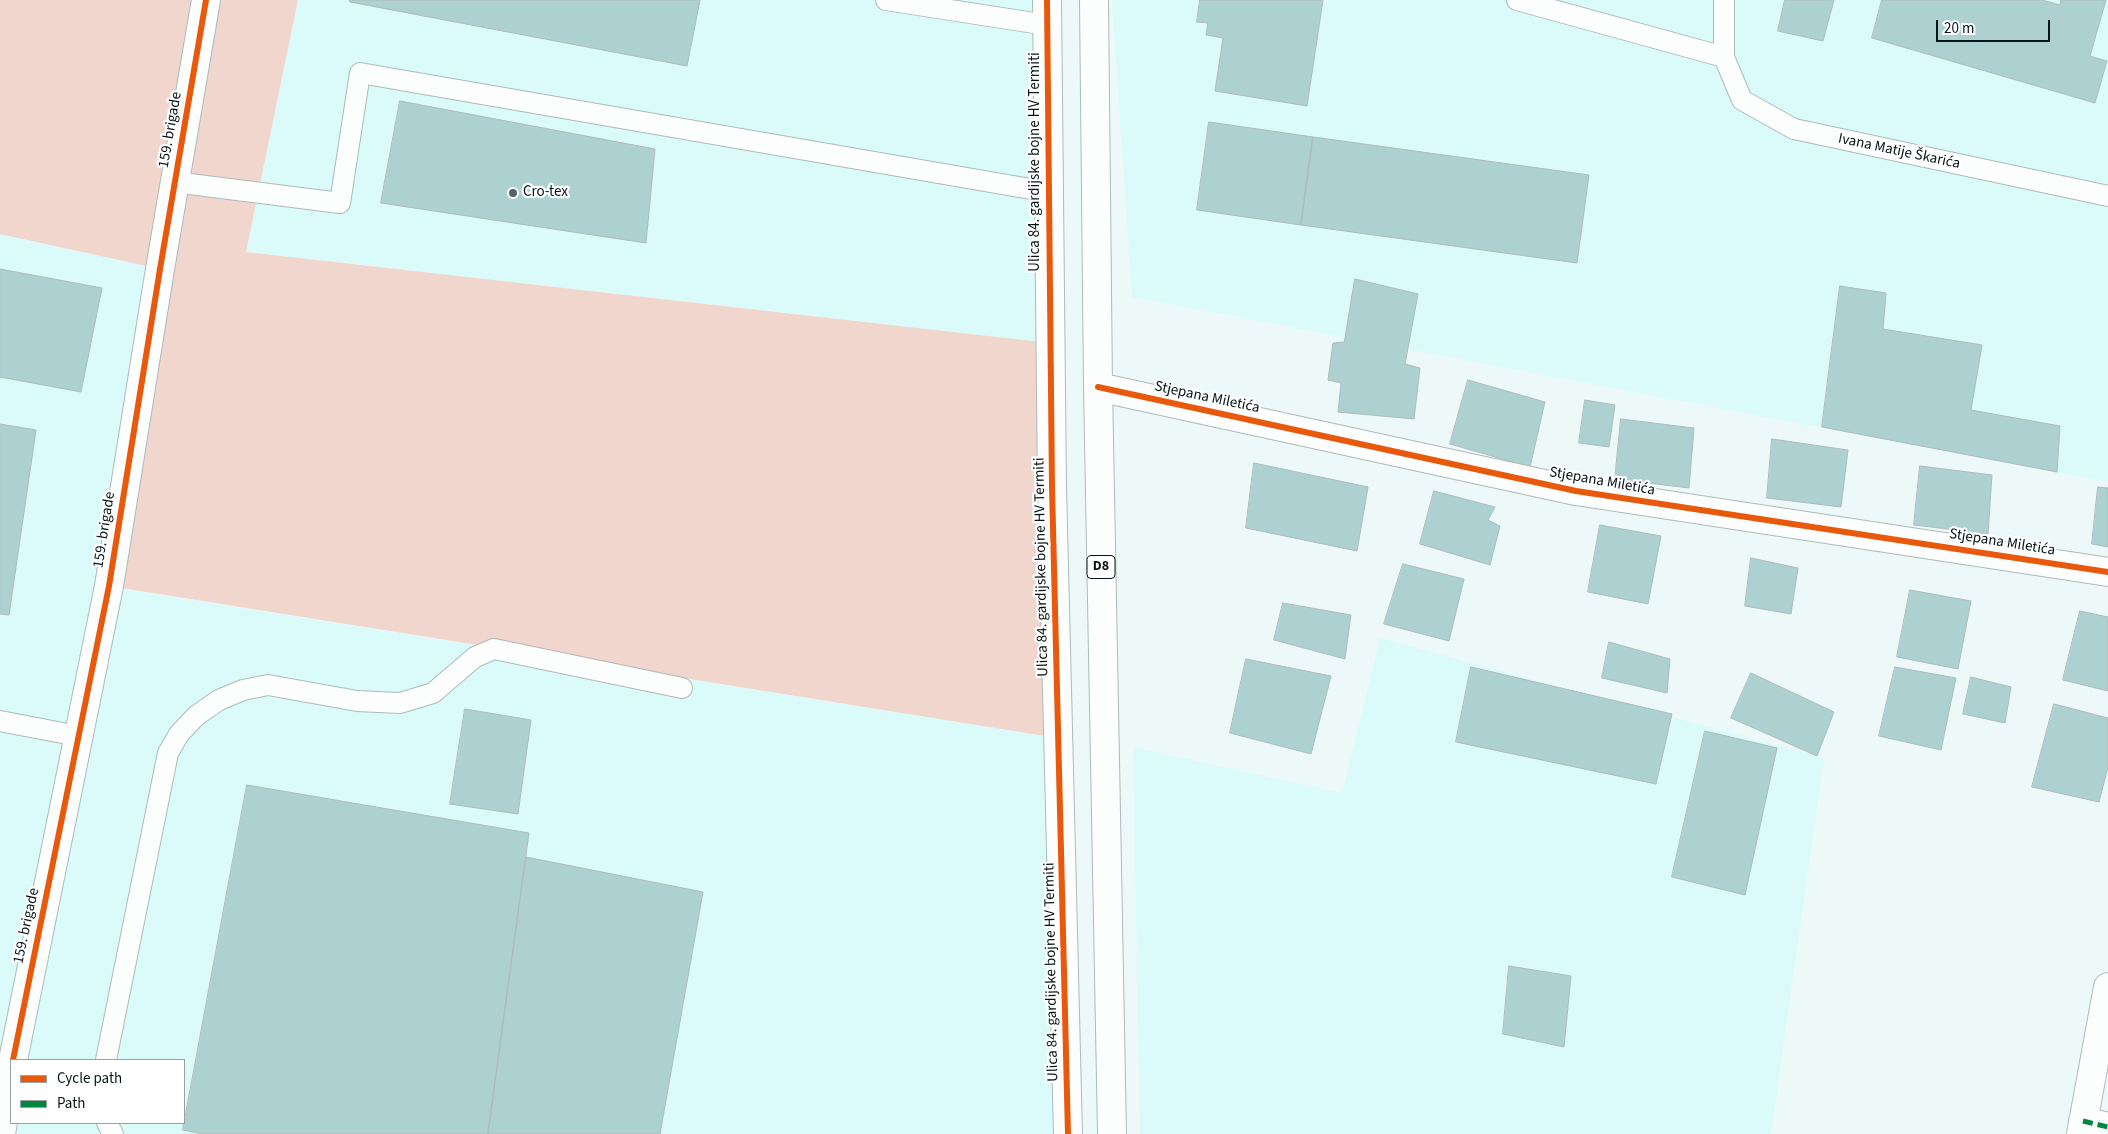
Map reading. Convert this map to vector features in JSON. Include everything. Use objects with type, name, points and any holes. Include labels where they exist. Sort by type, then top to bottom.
[{"type":"street","name":"159. brigade","points":[[1,1134],[10,1057],[109,586],[174,182],[206,0]]},
{"type":"street","name":"D8","points":[[1094,0],[1098,386],[1112,1134]]},
{"type":"street","name":"Ulica 84. gardijske bojne HV Termiti","points":[[1047,13],[1052,478],[1068,1134]]},
{"type":"street","name":"Stjepana Miletića","points":[[1098,386],[1576,491],[2108,572]]},
{"type":"street","points":[[2091,1127],[2108,987]]},
{"type":"lane","points":[[886,0],[1047,13]]},
{"type":"lane","points":[[1517,0],[1724,58]]},
{"type":"lane","name":"Ivana Matije Škarića","points":[[1724,0],[1724,58],[1742,100],[1794,129],[2108,196]]},
{"type":"lane","points":[[174,182],[340,203],[360,74],[1048,192]]},
{"type":"lane","points":[[106,1059],[168,753],[179,734],[196,716],[219,700],[243,690],[268,684],[357,701],[400,703],[433,693],[476,657],[494,649],[682,688]]},
{"type":"lane","points":[[0,721],[78,736]]},
{"type":"shaded area","points":[[0,0],[298,0],[246,252],[1050,343],[1058,738],[109,586],[160,269],[0,234]]},
{"type":"shaded area","points":[[298,0],[1047,0],[1050,343],[246,252]]},
{"type":"shaded area","points":[[1112,0],[2108,0],[2108,482],[1132,297]]},
{"type":"shaded area","points":[[0,234],[160,269],[109,587],[1058,738],[1068,1134],[0,1134]]},
{"type":"shaded area","points":[[1380,638],[1824,758],[1771,1134],[1140,1134],[1133,747],[1342,793]]},
{"type":"building","points":[[350,0],[700,0],[687,66],[350,2]]},
{"type":"building","points":[[1200,0],[1323,0],[1307,106],[1215,91],[1223,38],[1206,35],[1208,23],[1197,22]]},
{"type":"building","points":[[1785,0],[1834,0],[1823,41],[1778,31]]},
{"type":"building","points":[[1882,0],[2042,0],[2060,5],[2061,0],[2106,0],[2090,56],[2107,61],[2095,103],[1872,38]]},
{"type":"building","points":[[400,101],[655,149],[646,243],[381,203]]},
{"type":"building","points":[[1209,122],[1313,137],[1301,225],[1197,210]]},
{"type":"building","points":[[1313,137],[1589,175],[1577,263],[1301,225]]},
{"type":"building","points":[[0,269],[102,288],[81,392],[0,377]]},
{"type":"building","points":[[1355,279],[1418,294],[1405,364],[1420,368],[1414,419],[1338,412],[1341,383],[1328,380],[1333,343],[1344,342]]},
{"type":"building","points":[[1840,286],[1886,293],[1883,329],[1982,345],[1971,410],[2060,426],[2057,472],[1822,427]]},
{"type":"building","points":[[1468,380],[1545,402],[1530,467],[1450,444]]},
{"type":"building","points":[[1585,400],[1615,405],[1609,447],[1579,443]]},
{"type":"building","points":[[1621,419],[1694,428],[1689,488],[1615,479]]},
{"type":"building","points":[[0,424],[36,430],[9,615],[0,614]]},
{"type":"building","points":[[1772,439],[1848,450],[1841,507],[1767,498]]},
{"type":"building","points":[[1254,463],[1368,487],[1357,551],[1246,528]]},
{"type":"building","points":[[1920,466],[1992,475],[1988,534],[1914,525]]},
{"type":"building","points":[[2098,487],[2108,488],[2108,547],[2092,544]]},
{"type":"building","points":[[1434,491],[1495,507],[1488,520],[1500,526],[1490,565],[1420,544]]},
{"type":"building","points":[[1600,525],[1661,536],[1648,604],[1588,592]]},
{"type":"building","points":[[1751,558],[1798,568],[1791,614],[1745,606]]},
{"type":"building","points":[[1403,564],[1464,579],[1449,641],[1384,624]]},
{"type":"building","points":[[1910,590],[1971,601],[1958,669],[1897,657]]},
{"type":"building","points":[[1283,603],[1351,615],[1345,659],[1274,640]]},
{"type":"building","points":[[2080,611],[2108,617],[2108,691],[2063,680]]},
{"type":"building","points":[[1609,642],[1670,659],[1667,693],[1602,678]]},
{"type":"building","points":[[1246,659],[1331,676],[1311,754],[1230,733]]},
{"type":"building","points":[[1471,667],[1672,714],[1656,784],[1456,742]]},
{"type":"building","points":[[1895,667],[1956,678],[1941,750],[1879,736]]},
{"type":"building","points":[[1751,673],[1834,712],[1817,756],[1731,718]]},
{"type":"building","points":[[1971,677],[2011,687],[2005,723],[1963,714]]},
{"type":"building","points":[[2054,704],[2108,718],[2108,767],[2099,802],[2032,787]]},
{"type":"building","points":[[465,709],[531,720],[518,814],[450,804]]},
{"type":"building","points":[[1705,731],[1777,748],[1745,895],[1672,877]]},
{"type":"building","points":[[247,785],[529,833],[488,1134],[202,1134],[183,1130]]},
{"type":"building","points":[[526,857],[703,892],[660,1134],[488,1134]]},
{"type":"building","points":[[1509,966],[1571,976],[1564,1047],[1503,1034]]},
{"type":"marked path","points":[[2083,1121],[2108,1127]]},
{"type":"cycle path","points":[[13,1059],[109,586],[206,0]]},
{"type":"cycle path","points":[[1047,0],[1052,487],[1068,1134]]},
{"type":"cycle path","points":[[1098,387],[1576,491],[2108,572]]},
{"type":"place","name":"Cro-tex","points":[[513,193]]}]
